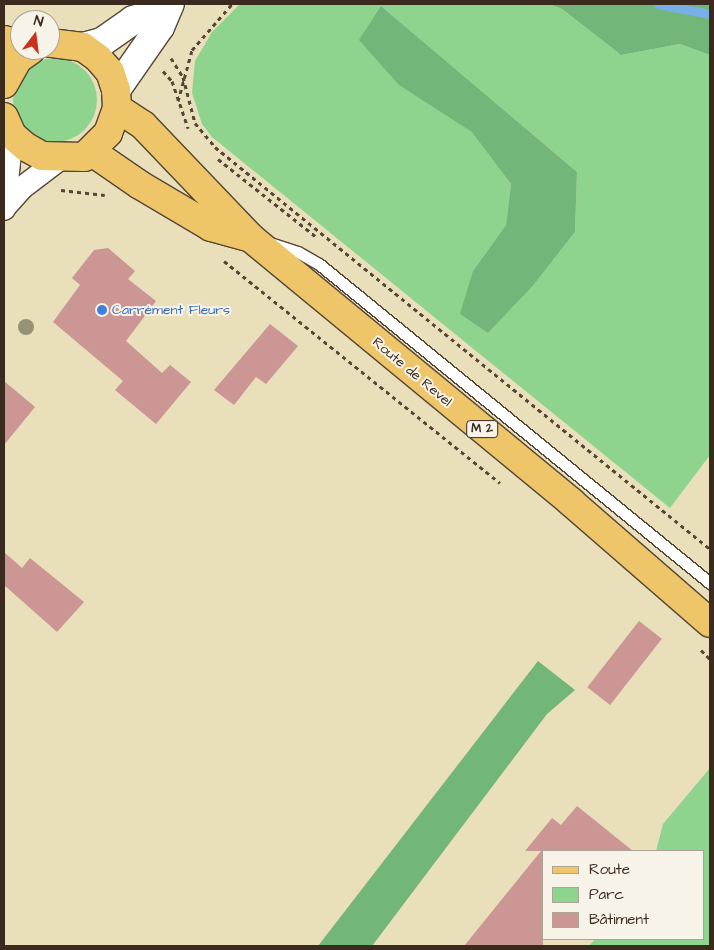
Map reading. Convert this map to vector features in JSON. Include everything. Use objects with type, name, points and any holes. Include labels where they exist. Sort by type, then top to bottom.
[{"type":"main road","points":[[8,126],[26,147],[42,156],[60,158],[84,157],[92,152],[108,132],[116,99],[110,72],[98,58],[83,47],[60,44]]},
{"type":"main road","points":[[4,84],[17,60]]},
{"type":"main road","name":"Route de Revel","points":[[116,99],[251,238],[571,502],[710,622]]},
{"type":"main road","name":"Route de Revel","points":[[92,152],[140,185],[211,227],[251,238]]},
{"type":"street","points":[[83,47],[102,42],[133,20],[147,16],[166,4]]},
{"type":"street","points":[[116,99],[142,49],[160,27],[170,4]]},
{"type":"street","points":[[4,208],[8,126]]},
{"type":"street","points":[[4,208],[23,187],[60,158]]},
{"type":"lane","name":"Route de Revel","points":[[251,238],[298,252],[319,264],[710,583]]},
{"type":"path","points":[[177,104],[188,60],[199,39],[232,4]]},
{"type":"path","points":[[169,55],[183,77],[195,122],[215,147],[710,549]]},
{"type":"path","points":[[158,65],[172,81],[177,104],[190,132]]},
{"type":"path","points":[[68,190],[112,194]]},
{"type":"path","points":[[217,256],[502,485]]},
{"type":"path","points":[[696,646],[710,659]]},
{"type":"green space","points":[[240,4],[549,4],[562,9],[621,55],[680,44],[710,55],[710,455],[670,508],[212,137],[202,124],[192,93],[195,61],[212,32]],"holes":[[[381,6],[577,172],[575,232],[532,287],[488,333],[473,271],[506,225],[511,184]]]},
{"type":"green space","points":[[549,4],[710,4],[710,55],[680,44],[621,55],[562,9]]},
{"type":"green space","points":[[381,6],[577,172],[575,232],[532,287],[488,333],[460,314],[473,271],[506,225],[511,184],[472,132],[399,85],[359,40]]},
{"type":"green space","points":[[63,59],[78,65],[90,77],[96,92],[96,108],[90,123],[78,135],[63,141],[47,141],[32,135],[20,123],[14,108],[14,92],[20,77],[25,70],[43,60]]},
{"type":"green space","points":[[538,661],[575,690],[547,714],[372,946],[318,946]]},
{"type":"green space","points":[[710,768],[710,946],[589,946],[594,940],[704,940],[704,850],[656,850],[663,824]]},
{"type":"building","points":[[108,248],[135,271],[128,279],[156,301],[126,341],[162,373],[170,365],[191,382],[156,424],[115,390],[123,381],[53,322],[80,285],[72,278],[94,250]]},
{"type":"building","points":[[270,324],[298,346],[266,384],[256,377],[234,405],[214,390]]},
{"type":"building","points":[[4,381],[35,407],[4,445]]},
{"type":"building","points":[[4,552],[22,568],[30,558],[84,602],[57,632],[4,585]]},
{"type":"building","points":[[639,621],[662,639],[610,705],[587,687]]},
{"type":"building","points":[[577,806],[632,850],[542,850],[543,946],[464,946],[541,851],[525,851],[552,818],[561,825]]},
{"type":"waterway","points":[[658,4],[710,14]]},
{"type":"place","name":"Carrément Fleurs","points":[[102,310]]}]
